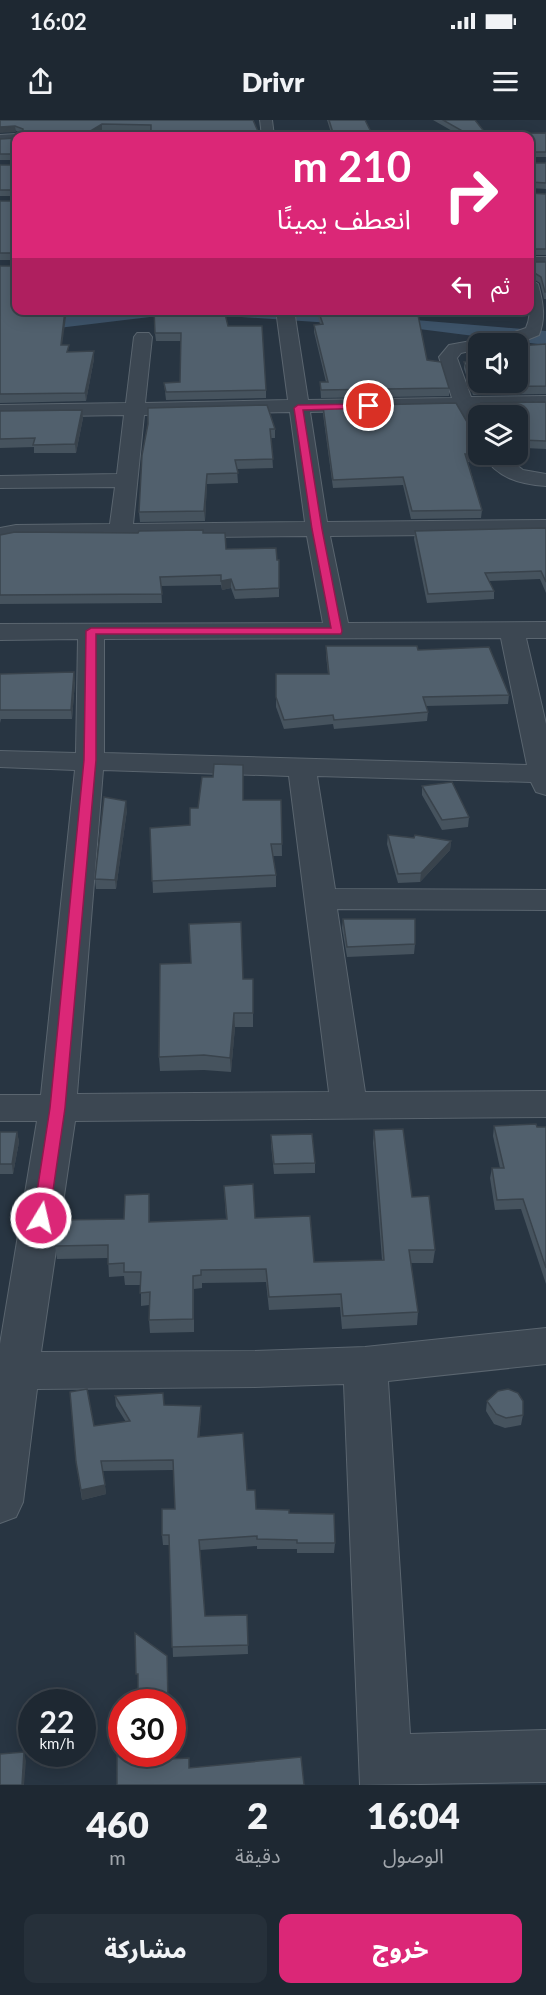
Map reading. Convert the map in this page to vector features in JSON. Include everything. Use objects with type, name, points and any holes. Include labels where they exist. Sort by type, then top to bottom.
[{"type":"street","points":[[528,333],[533,331],[539,318],[534,299]]},
{"type":"street","points":[[286,315],[317,529],[337,631]]},
{"type":"street","points":[[122,531],[143,337]]},
{"type":"street","points":[[468,346],[449,354],[468,411]]},
{"type":"street","points":[[0,411],[298,408],[546,402]]},
{"type":"street","points":[[500,465],[518,475],[546,480]]},
{"type":"street","points":[[0,482],[126,480]]},
{"type":"street","points":[[0,535],[16,532],[546,527]]},
{"type":"street","points":[[0,632],[546,630]]},
{"type":"street","points":[[0,1502],[9,1371],[58,1108],[90,760],[91,631]]},
{"type":"street","points":[[0,759],[90,760],[545,780],[512,631]]},
{"type":"street","points":[[302,769],[349,1106]]},
{"type":"street","points":[[320,899],[546,900]]},
{"type":"street","points":[[0,1108],[546,1104]]},
{"type":"street","points":[[9,1371],[255,1369],[365,1365],[546,1346]]},
{"type":"street","points":[[365,1365],[386,1773],[546,1756]]},
{"type":"water","points":[[78,315],[212,315],[158,316],[0,335],[0,325]]},
{"type":"water","points":[[212,315],[356,315],[546,331],[546,345],[528,343],[528,333],[468,333],[468,335],[419,329]]},
{"type":"building","points":[[0,120],[253,120],[258,132],[95,132],[23,132],[23,129],[15,126],[0,127]],"holes":[[[102,124],[151,125],[151,131],[95,132],[92,130]]]},
{"type":"building","points":[[329,120],[365,120],[371,132],[333,132]]},
{"type":"building","points":[[443,120],[475,120],[484,132],[464,132]]},
{"type":"building","points":[[534,133],[546,133],[546,152],[534,152]]},
{"type":"building","points":[[12,138],[12,154],[0,154],[0,139]]},
{"type":"building","points":[[534,163],[546,163],[546,183],[534,182]]},
{"type":"building","points":[[0,165],[12,165],[12,190],[0,190]]},
{"type":"building","points":[[534,193],[546,194],[546,249],[534,249]]},
{"type":"building","points":[[0,201],[12,201],[12,253],[0,253]]},
{"type":"building","points":[[534,262],[546,262],[546,292],[541,277],[534,273]]},
{"type":"building","points":[[0,266],[12,266],[12,315],[64,315],[61,345],[69,345],[67,352],[94,351],[85,393],[0,394]]},
{"type":"building","points":[[154,315],[225,315],[228,326],[262,326],[266,390],[166,392],[164,383],[180,382],[181,333],[155,333]]},
{"type":"building","points":[[320,315],[418,315],[427,360],[441,362],[449,388],[321,390],[320,382],[328,382],[314,325],[323,324]]},
{"type":"building","points":[[546,344],[546,386],[528,386],[528,345]]},
{"type":"building","points":[[464,362],[468,362],[468,373]]},
{"type":"building","points":[[546,402],[546,441],[528,440],[528,405],[482,405],[481,403]]},
{"type":"building","points":[[456,403],[468,424],[468,454],[465,454],[482,510],[412,511],[403,477],[333,480],[323,406]]},
{"type":"building","points":[[267,405],[275,429],[270,429],[273,459],[235,460],[238,473],[207,474],[204,511],[139,512],[142,455],[148,424],[148,408]]},
{"type":"building","points":[[82,410],[75,444],[33,445],[35,438],[0,439],[0,411]]},
{"type":"building","points":[[546,528],[546,582],[541,571],[485,573],[494,591],[428,594],[415,531]]},
{"type":"building","points":[[203,530],[203,533],[225,533],[226,549],[276,548],[277,560],[279,560],[279,588],[235,590],[231,579],[221,581],[221,575],[160,577],[162,594],[0,595],[0,535],[15,532],[138,533],[139,531]]},
{"type":"building","points":[[326,646],[417,646],[418,650],[489,647],[509,695],[423,697],[428,712],[334,720],[333,715],[284,720],[276,697],[276,674],[329,674]]},
{"type":"building","points":[[74,672],[71,710],[0,710],[0,674]]},
{"type":"building","points":[[214,764],[243,765],[243,800],[281,800],[282,844],[271,844],[276,875],[152,881],[150,828],[190,825],[190,808],[198,808],[202,777],[213,777]]},
{"type":"building","points":[[452,782],[469,817],[442,820],[422,786]]},
{"type":"building","points":[[104,797],[126,801],[115,880],[95,879]]},
{"type":"building","points":[[388,835],[414,838],[415,835],[451,841],[421,873],[398,874]]},
{"type":"building","points":[[343,919],[415,919],[415,944],[347,947]]},
{"type":"building","points":[[241,922],[243,979],[253,979],[253,1013],[234,1013],[230,1058],[204,1055],[159,1057],[160,964],[191,963],[189,924]]},
{"type":"building","points":[[536,1124],[537,1127],[546,1127],[546,1268],[523,1199],[497,1200],[492,1168],[504,1168],[494,1126]]},
{"type":"building","points":[[403,1129],[412,1197],[429,1196],[435,1250],[409,1250],[418,1312],[343,1316],[341,1294],[269,1297],[266,1269],[201,1270],[201,1275],[193,1276],[193,1319],[149,1320],[150,1292],[140,1293],[141,1272],[124,1272],[124,1263],[108,1264],[108,1245],[55,1246],[59,1220],[124,1219],[125,1195],[149,1194],[149,1222],[227,1219],[224,1186],[253,1184],[255,1218],[310,1216],[314,1262],[384,1260],[374,1130]]},
{"type":"building","points":[[0,1132],[17,1132],[12,1164],[0,1164]]},
{"type":"building","points":[[312,1134],[315,1163],[274,1164],[271,1135]]},
{"type":"building","points":[[87,1389],[94,1426],[130,1421],[115,1396],[163,1393],[164,1405],[201,1406],[198,1437],[243,1433],[247,1490],[255,1490],[256,1509],[289,1510],[289,1513],[334,1514],[335,1543],[297,1543],[297,1540],[257,1539],[257,1536],[199,1540],[205,1616],[247,1615],[248,1645],[172,1647],[169,1535],[162,1535],[162,1509],[175,1509],[173,1460],[101,1461],[105,1485],[81,1490],[76,1462],[70,1392]]},
{"type":"building","points":[[508,1389],[518,1393],[523,1401],[523,1415],[506,1418],[496,1414],[487,1401],[498,1391]]},
{"type":"building","points":[[135,1633],[167,1656],[168,1689],[138,1689],[138,1674],[136,1674]]},
{"type":"building","points":[[18,1752],[18,1767],[23,1767],[22,1785],[0,1785],[0,1754]]},
{"type":"building","points":[[301,1757],[304,1785],[117,1785],[117,1767],[186,1767],[186,1758],[189,1758],[189,1768]]},
{"type":"route","points":[[41,1218],[58,1108],[90,760],[91,631],[337,631],[317,529],[298,408],[369,406]]}]
